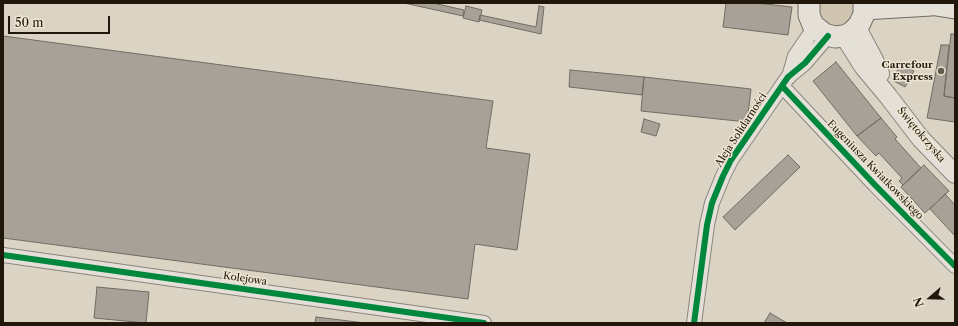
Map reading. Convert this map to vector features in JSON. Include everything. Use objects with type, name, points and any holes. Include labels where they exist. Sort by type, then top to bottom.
[{"type":"main road","points":[[807,4],[809,15],[836,32],[863,18],[864,6],[927,4],[955,8]]},
{"type":"street","name":"Aleja Solidarności","points":[[694,323],[706,225],[712,203],[731,160],[785,81],[795,56],[836,32]]},
{"type":"street","name":"Świętokrzyska","points":[[836,32],[874,60],[888,96],[921,139],[955,174]]},
{"type":"street","name":"Eugeniusza Kwiatkowskiego","points":[[785,81],[870,180],[955,266]]},
{"type":"street","name":"Kolejowa","points":[[3,256],[484,323]]},
{"type":"shaded area","points":[[818,3],[854,3],[853,18],[844,26],[832,28],[819,16]]},
{"type":"building","points":[[404,3],[433,3],[464,10],[463,16]]},
{"type":"building","points":[[726,3],[757,3],[792,7],[788,35],[723,27]]},
{"type":"building","points":[[466,6],[482,10],[479,22],[463,18]]},
{"type":"building","points":[[539,6],[544,7],[541,34],[479,20],[480,15],[536,27]]},
{"type":"building","points":[[951,34],[955,34],[955,98],[944,96]]},
{"type":"building","points":[[3,36],[493,101],[486,148],[530,154],[517,250],[475,244],[468,299],[3,238]]},
{"type":"building","points":[[941,45],[949,45],[944,96],[955,98],[955,122],[927,118]]},
{"type":"building","points":[[836,62],[881,118],[857,136],[813,81]]},
{"type":"building","points":[[901,64],[914,71],[905,87],[892,80]]},
{"type":"building","points":[[570,70],[644,77],[642,95],[569,87]]},
{"type":"building","points":[[644,77],[751,89],[747,122],[641,111]]},
{"type":"building","points":[[881,118],[897,137],[895,139],[921,168],[903,185],[899,181],[902,178],[879,153],[876,156],[857,136]]},
{"type":"building","points":[[644,119],[660,124],[656,136],[641,132]]},
{"type":"building","points":[[788,155],[800,167],[735,230],[723,217]]},
{"type":"building","points":[[924,165],[949,191],[925,213],[901,187]]},
{"type":"building","points":[[945,194],[955,205],[955,236],[930,209]]},
{"type":"building","points":[[97,287],[149,292],[146,323],[94,318]]},
{"type":"building","points":[[770,313],[787,323],[764,323]]},
{"type":"building","points":[[316,317],[365,323],[315,323]]},
{"type":"cycle path","points":[[694,323],[707,225],[712,203],[723,176],[731,160],[788,77],[805,63],[828,36]]},
{"type":"cycle path","points":[[782,86],[875,185],[955,266]]},
{"type":"cycle path","points":[[3,255],[484,323]]},
{"type":"place","name":"Carrefour Express","points":[[941,71]]}]
